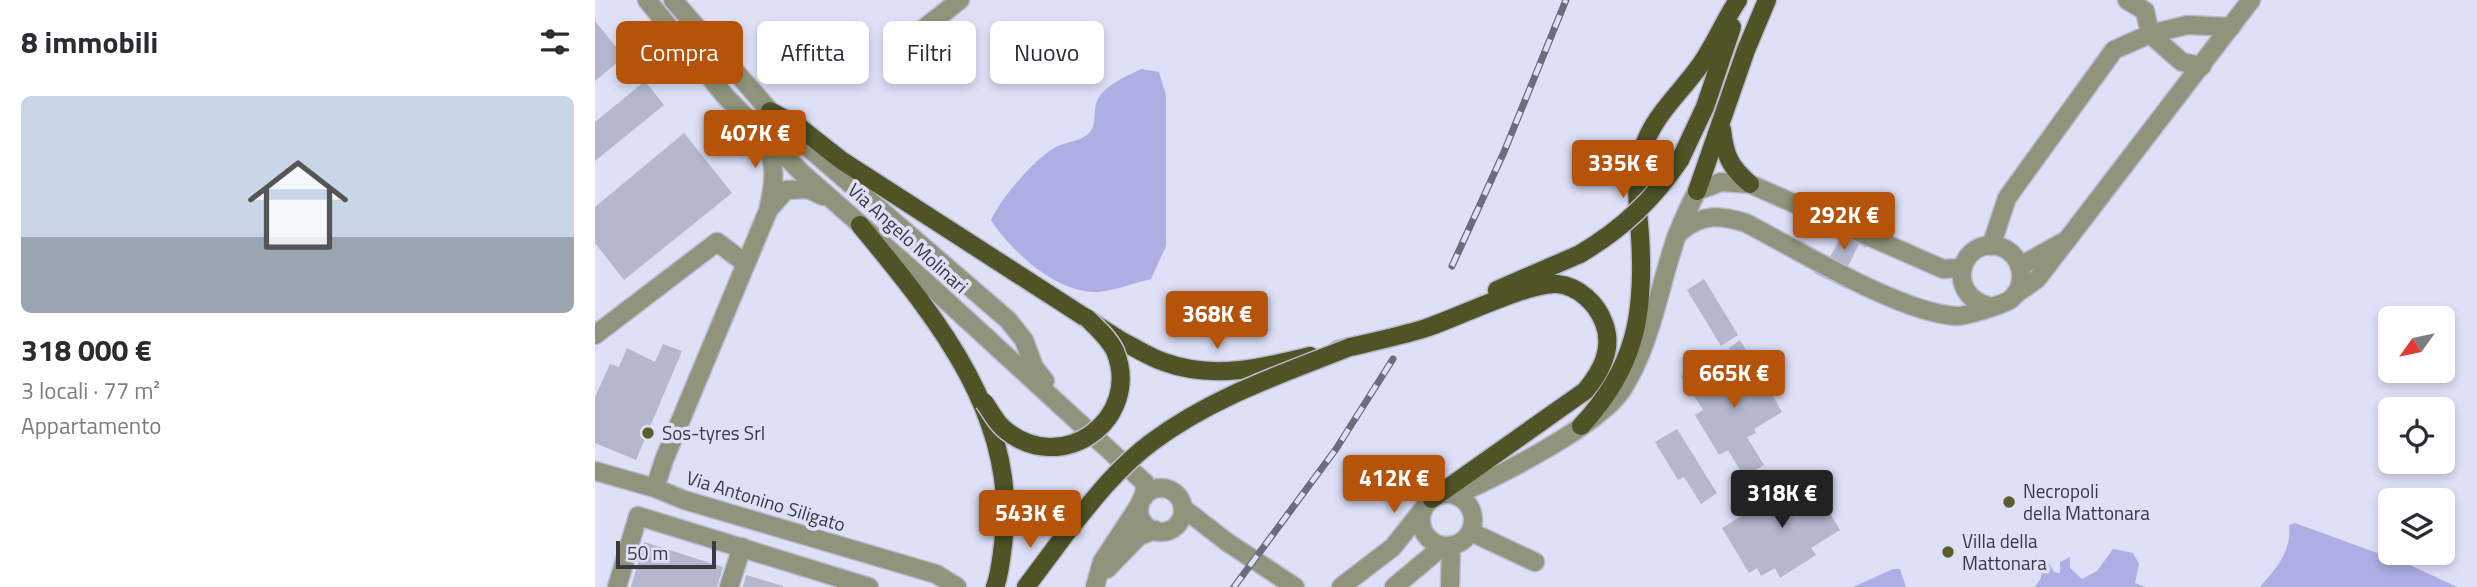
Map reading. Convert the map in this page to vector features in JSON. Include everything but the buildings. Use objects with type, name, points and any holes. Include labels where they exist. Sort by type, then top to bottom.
[{"type":"main road","points":[[1026,587],[1064,536],[1122,468],[1181,422],[1229,395],[1580,254],[1632,218],[1652,198],[1680,160],[1705,107],[1739,0]]},
{"type":"main road","points":[[1581,426],[1614,387],[1635,335],[1641,309],[1642,269],[1638,172],[1650,130],[1700,66],[1739,0]]},
{"type":"main road","points":[[1697,191],[1746,50],[1767,0]]},
{"type":"main road","points":[[770,111],[798,126],[841,160],[1087,318],[1164,362],[1191,368],[1243,372],[1424,328],[1542,285],[1557,285],[1581,293],[1603,320],[1606,354],[1602,369],[1585,391],[1428,503]]},
{"type":"main road","points":[[1721,126],[1725,156],[1732,169],[1750,184]]},
{"type":"main road","points":[[860,225],[928,311],[1002,427],[1021,439],[1042,447],[1077,443],[1093,435],[1108,418],[1114,403],[1118,369],[1115,352],[1087,318]]},
{"type":"main road","points":[[984,402],[1006,490],[1005,529],[995,587]]},
{"type":"street","name":"Via Angelo Molinari","points":[[647,0],[726,97],[755,127],[1145,482],[1142,500]]},
{"type":"street","name":"Via Angelo Molinari","points":[[673,0],[770,111],[837,175],[1008,320],[1024,340],[1041,378],[1161,488]]},
{"type":"street","points":[[933,21],[960,0]]},
{"type":"street","points":[[2127,0],[2145,11],[2150,34],[2182,61],[2202,66]]},
{"type":"street","points":[[2016,294],[2021,285],[2020,266],[2009,251],[1991,246],[1973,252],[1962,268],[1964,289],[1978,304],[1988,306],[1999,306],[2016,294],[2037,279],[2251,0]]},
{"type":"street","points":[[1991,246],[2007,198],[2115,50],[2150,34],[2187,25],[2231,27]]},
{"type":"street","name":"Via Antonino Siligato","points":[[755,127],[771,152],[774,168],[768,211]]},
{"type":"street","points":[[1341,587],[1393,547],[1428,503],[1439,495],[1456,495],[1489,481],[1581,426],[1620,393],[1636,365],[1678,234],[1697,191],[1721,182],[1750,184],[1943,269],[1962,268]]},
{"type":"street","name":"Via Antonino Siligato","points":[[836,202],[808,189],[797,188],[786,190],[768,211],[655,488],[684,500],[936,574],[957,587]]},
{"type":"street","points":[[1678,234],[1692,221],[1721,216],[1746,223],[1905,304],[1959,317],[1988,306]]},
{"type":"street","points":[[2020,266],[2067,240]]},
{"type":"street","points":[[595,335],[717,242],[745,262]]},
{"type":"street","points":[[595,471],[655,488]]},
{"type":"street","points":[[1393,547],[1459,543],[1472,524],[1489,481]]},
{"type":"street","points":[[1095,587],[1103,562],[1142,500],[1161,488],[1178,496],[1183,508],[1227,542],[1295,587]]},
{"type":"street","points":[[1456,495],[1470,507],[1472,524]]},
{"type":"street","points":[[1142,500],[1144,523],[1155,530]]},
{"type":"street","points":[[1428,503],[1421,522],[1442,544],[1450,587]]},
{"type":"street","points":[[1095,587],[1139,536],[1155,530],[1169,530],[1175,526],[1183,508]]},
{"type":"street","points":[[617,587],[638,516],[741,547],[843,583],[869,587]]},
{"type":"street","points":[[1472,524],[1535,562]]},
{"type":"street","points":[[1175,526],[1227,542]]},
{"type":"street","points":[[1394,587],[1442,544]]},
{"type":"street","points":[[730,587],[741,547]]},
{"type":"street","points":[[843,583],[854,550]]},
{"type":"water","points":[[1141,69],[1159,72],[1166,95],[1166,246],[1151,279],[1097,292],[1066,286],[1023,257],[991,220],[1010,190],[1048,152],[1090,132],[1097,101],[1105,90]]},
{"type":"water","points":[[2295,523],[2378,553],[2378,565],[2410,565],[2457,587],[2260,587],[2282,559],[2288,543],[2289,525]]},
{"type":"water","points":[[2113,549],[2133,553],[2139,564],[2135,583],[2145,587],[2035,587],[2041,578],[2042,560],[2046,558],[2054,572],[2060,573],[2060,562],[2070,557],[2070,568],[2082,579],[2097,571]]},
{"type":"water","points":[[1893,569],[1900,569],[1906,587],[1853,587]]},
{"type":"railway","points":[[1452,266],[1504,152],[1566,0]]},
{"type":"railway","points":[[1234,587],[1336,449],[1393,359]]},
{"type":"place","name":"Sos-tyres Srl","points":[[648,433]]},
{"type":"place","name":"Necropoli della Mattonara","points":[[2009,502]]},
{"type":"place","name":"Villa della Mattonara","points":[[1948,552]]}]
